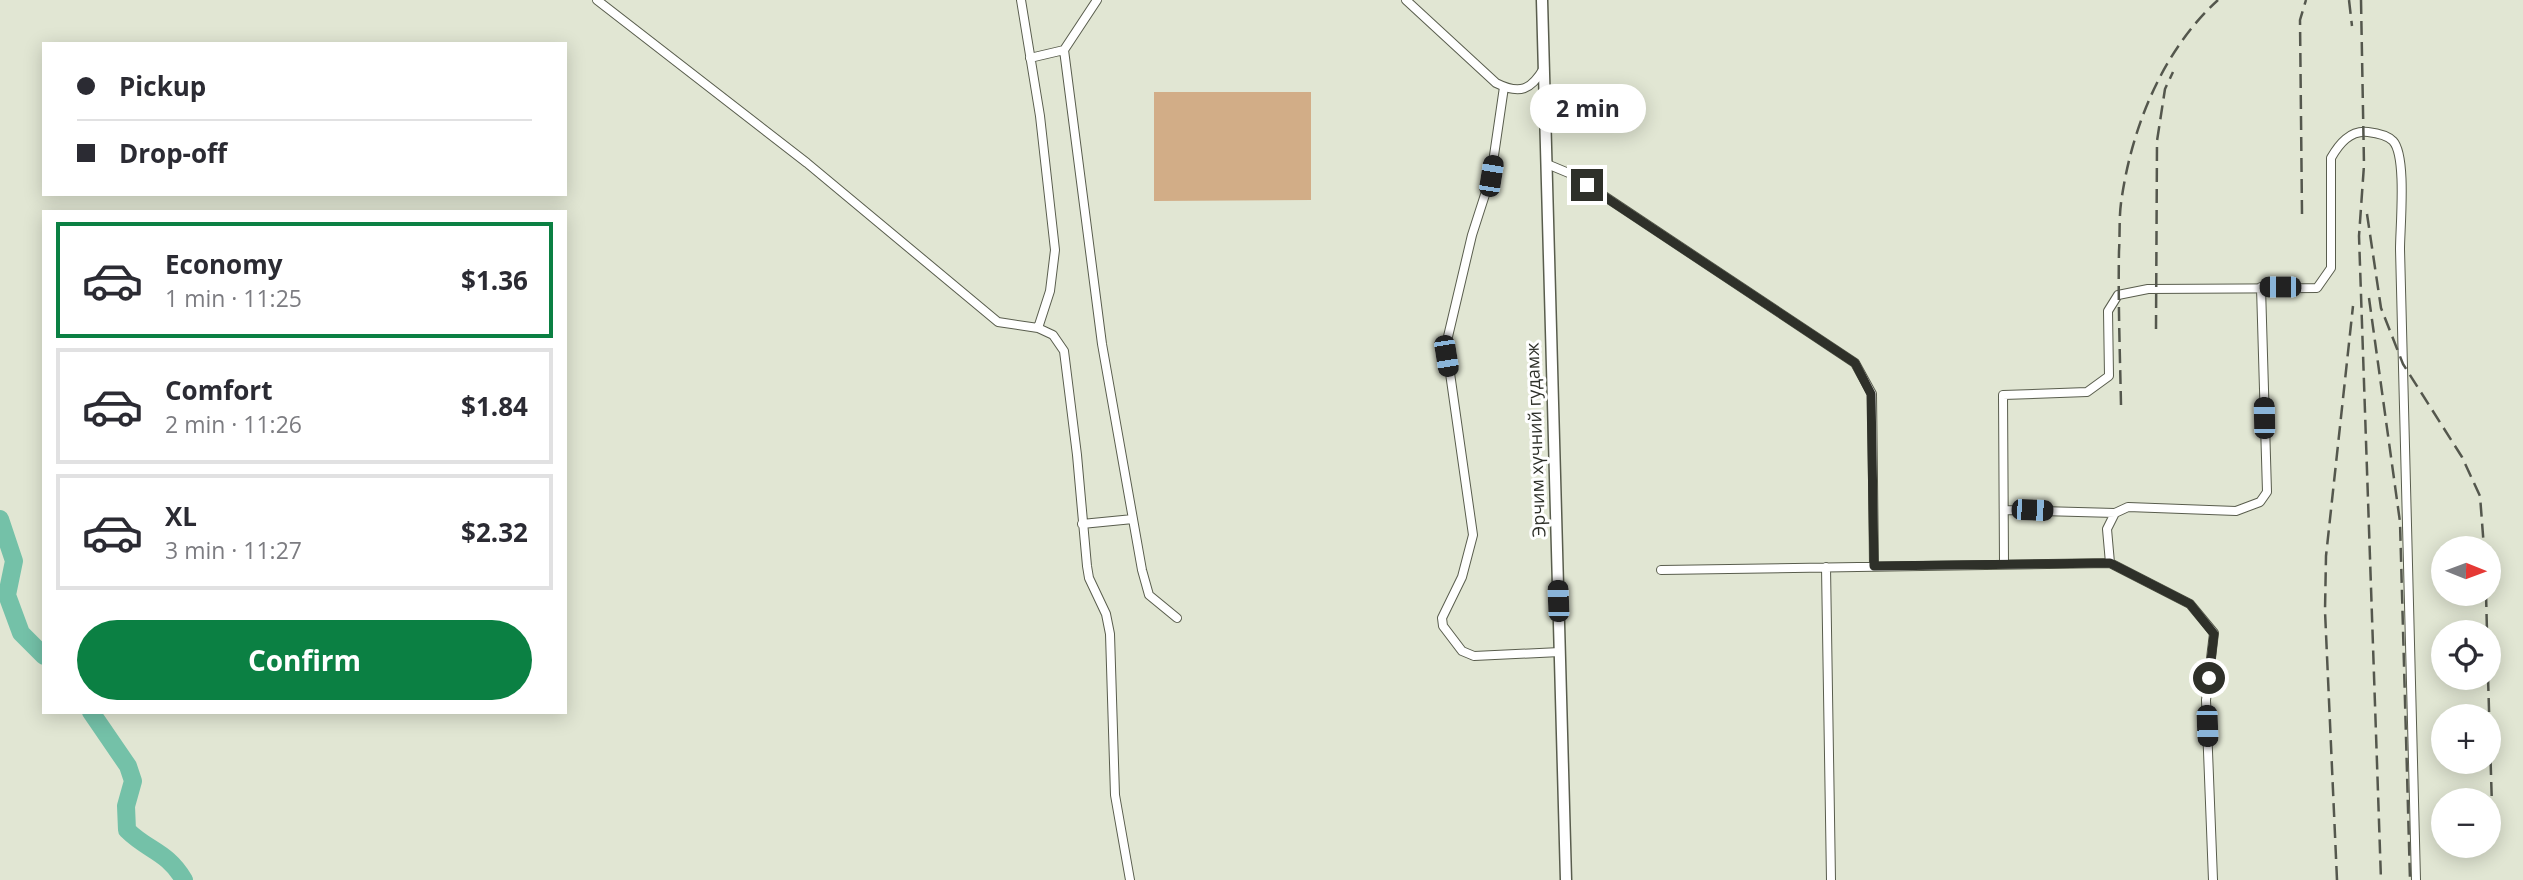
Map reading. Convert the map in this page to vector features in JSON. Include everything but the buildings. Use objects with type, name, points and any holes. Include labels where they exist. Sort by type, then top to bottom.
[{"type":"main road","name":"Эрчим хүчний гудамж","points":[[1542,0],[1566,880]]},
{"type":"street","points":[[597,0],[807,163],[998,322],[1038,328],[1054,335],[1064,351],[1089,578],[1103,605],[1110,634],[1115,795],[1130,880]]},
{"type":"street","points":[[1021,0],[1055,250],[1050,291],[1038,328]]},
{"type":"street","points":[[1097,0],[1064,50],[1102,344],[1149,595],[1177,618]]},
{"type":"street","points":[[1406,0],[1488,78],[1504,87],[1518,91],[1528,88],[1544,67]]},
{"type":"street","points":[[1030,58],[1064,50]]},
{"type":"street","points":[[1504,87],[1491,176],[1472,235],[1446,345],[1473,535],[1462,577],[1442,618],[1443,626],[1462,651],[1474,656],[1560,652]]},
{"type":"street","points":[[2004,563],[2003,395],[2087,392],[2109,376],[2108,310],[2118,295],[2148,289],[2317,288],[2332,268],[2331,158],[2339,145],[2353,134],[2364,131],[2382,134],[2395,142],[2400,159],[2416,880]]},
{"type":"street","points":[[1547,164],[1571,174],[1855,363],[1871,394],[1874,566]]},
{"type":"street","points":[[2004,510],[2115,513],[2128,508],[2236,511],[2260,502],[2267,492],[2261,287]]},
{"type":"street","points":[[2110,563],[2107,529],[2115,513]]},
{"type":"street","points":[[1082,524],[1133,519]]},
{"type":"street","points":[[1661,570],[2110,563],[2190,604],[2214,634],[2206,700],[2213,880]]},
{"type":"street","points":[[1826,567],[1831,880]]},
{"type":"shaded area","points":[[1154,92],[1311,92],[1311,200],[1154,201]]},
{"type":"waterway","points":[[0,519],[14,561],[7,595],[21,633],[42,654]]},
{"type":"waterway","points":[[92,714],[128,766],[133,781],[126,806],[127,830],[171,863],[184,880]]},
{"type":"railway","points":[[2121,405],[2120,209],[2132,147],[2152,93],[2165,67],[2198,20],[2218,0]]},
{"type":"railway","points":[[2302,214],[2300,20],[2306,0]]},
{"type":"railway","points":[[2349,0],[2352,26]]},
{"type":"railway","points":[[2361,0],[2364,165],[2359,236],[2381,880]]},
{"type":"railway","points":[[2156,329],[2157,141],[2165,89],[2173,72]]},
{"type":"railway","points":[[2367,214],[2381,308],[2403,364],[2462,457],[2480,496],[2483,536]]},
{"type":"railway","points":[[2369,298],[2400,522],[2410,880]]},
{"type":"railway","points":[[2337,880],[2325,611],[2326,556],[2353,306]]},
{"type":"railway","points":[[2486,606],[2487,620]]},
{"type":"railway","points":[[2488,690],[2491,788]]},
{"type":"route","points":[[1587,185],[1855,363],[1871,394],[1874,566],[2110,563],[2190,604],[2214,634],[2209,678]]}]
